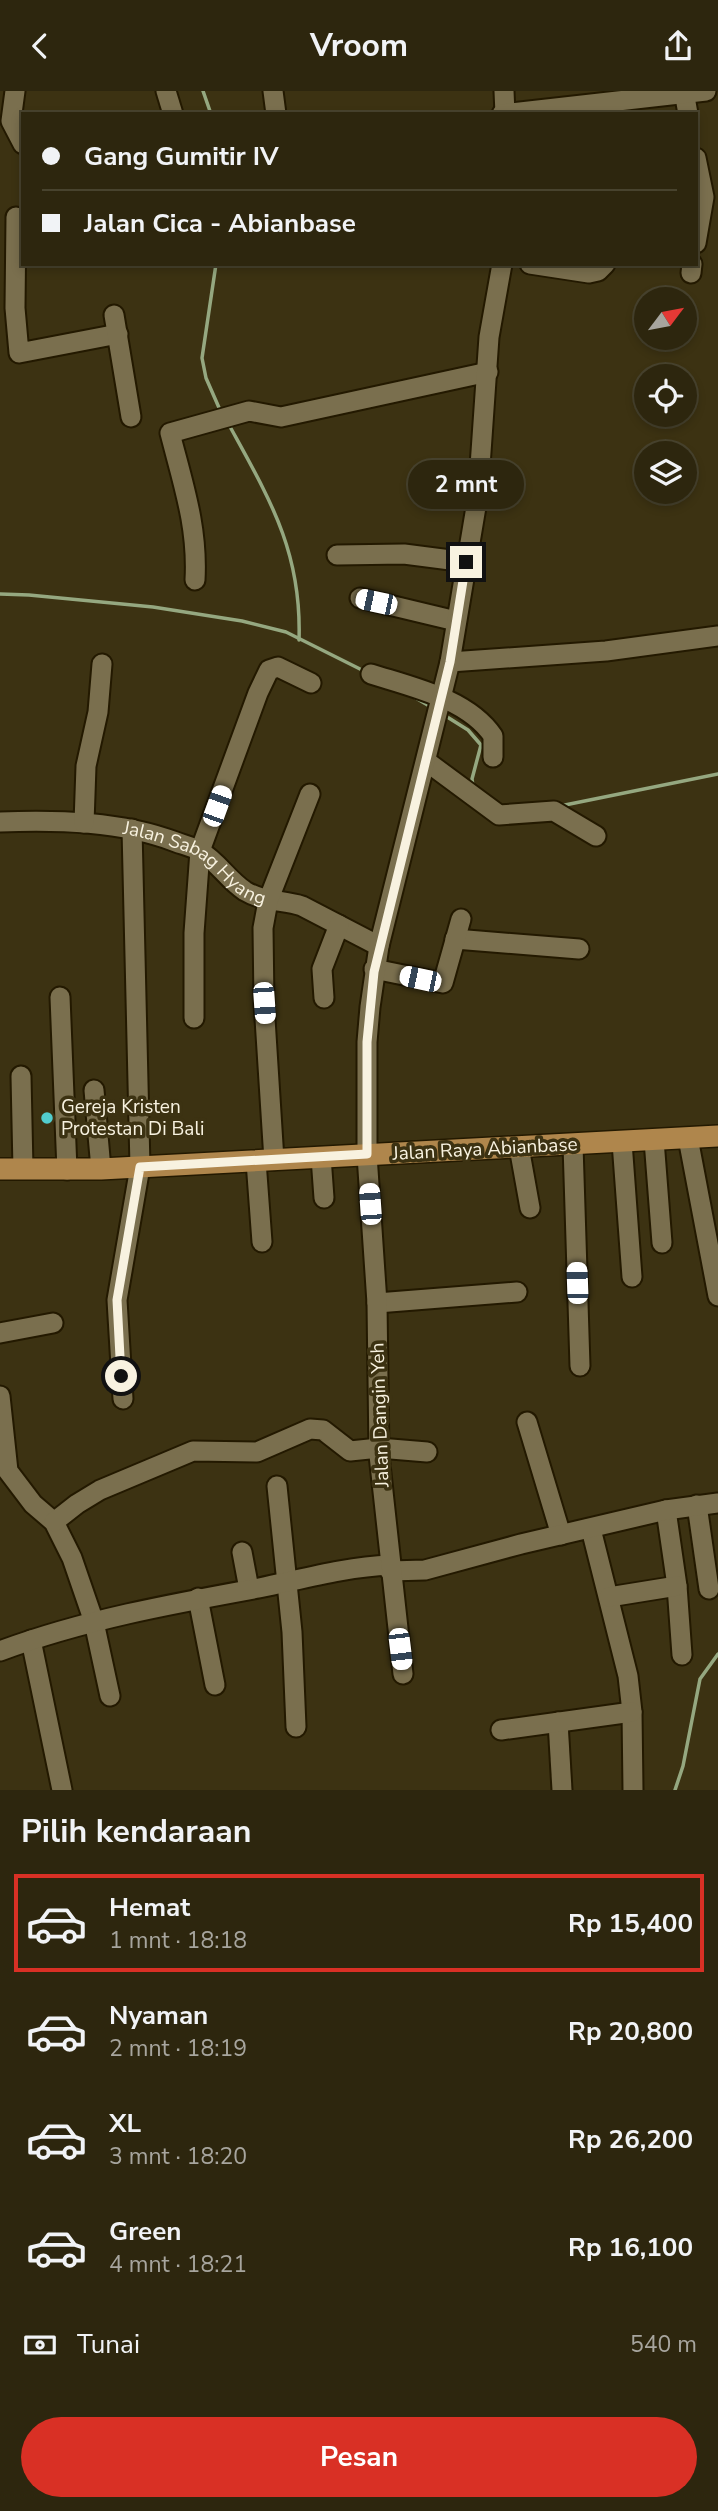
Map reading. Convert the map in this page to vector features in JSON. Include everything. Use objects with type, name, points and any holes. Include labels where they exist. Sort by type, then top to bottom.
[{"type":"main road","name":"Jalan Raya Abianbase","points":[[0,1169],[101,1169],[718,1136]]},
{"type":"street","points":[[15,91],[10,114],[21,139]]},
{"type":"street","points":[[166,91],[172,112]]},
{"type":"street","points":[[273,91],[276,112]]},
{"type":"street","points":[[504,91],[504,112]]},
{"type":"street","points":[[534,112],[706,91]]},
{"type":"street","points":[[685,92],[688,112]]},
{"type":"street","points":[[698,168],[704,197],[698,232]]},
{"type":"street","points":[[13,219],[19,353],[116,325],[131,417]]},
{"type":"street","name":"Jalan Dangin Yeh","points":[[403,1675],[379,1448],[377,1303],[367,1154],[367,1042],[374,969],[379,946],[450,662],[482,455],[489,337],[502,266]]},
{"type":"street","points":[[543,266],[589,273],[598,271],[603,266]]},
{"type":"street","points":[[195,580],[197,550],[193,522],[170,433],[248,411],[281,417],[488,372]]},
{"type":"street","points":[[337,555],[404,554],[466,562]]},
{"type":"street","points":[[360,599],[456,621]]},
{"type":"street","points":[[450,662],[607,651],[718,636]]},
{"type":"street","points":[[84,823],[86,766],[98,712],[102,664]]},
{"type":"street","points":[[194,1018],[194,933],[200,851],[269,670],[271,667],[278,667],[311,683]]},
{"type":"street","points":[[372,674],[440,699],[469,714],[490,731],[495,742],[493,757]]},
{"type":"street","points":[[426,761],[499,815],[554,811],[596,836]]},
{"type":"street","points":[[262,1242],[265,1161],[263,928],[268,901],[310,795]]},
{"type":"street","name":"Jalan Sabag Hyang","points":[[0,822],[41,820],[84,823],[160,835],[200,851],[247,892],[268,901],[302,906],[379,946]]},
{"type":"street","points":[[123,1399],[117,1300],[140,1167],[132,829]]},
{"type":"street","points":[[374,969],[443,983],[461,919]]},
{"type":"street","points":[[324,998],[322,968],[339,925]]},
{"type":"street","points":[[456,939],[579,949]]},
{"type":"street","points":[[60,997],[67,1170]]},
{"type":"street","points":[[21,1076],[23,1169]]},
{"type":"street","points":[[94,1090],[101,1169]]},
{"type":"street","points":[[688,1138],[718,1296]]},
{"type":"street","points":[[654,1140],[663,1243]]},
{"type":"street","points":[[622,1142],[632,1277]]},
{"type":"street","points":[[573,1145],[580,1366]]},
{"type":"street","points":[[519,1147],[530,1208]]},
{"type":"street","points":[[321,1157],[324,1198]]},
{"type":"street","points":[[377,1303],[517,1292]]},
{"type":"street","points":[[0,1333],[53,1323]]},
{"type":"street","points":[[0,1396],[8,1471],[33,1504],[54,1522],[72,1558],[94,1622],[110,1696]]},
{"type":"street","points":[[527,1422],[561,1535]]},
{"type":"street","points":[[54,1522],[100,1490],[193,1451],[257,1452],[310,1429],[323,1430],[350,1451],[379,1448],[427,1452]]},
{"type":"street","points":[[277,1486],[292,1632],[296,1727]]},
{"type":"street","points":[[0,1651],[94,1622],[198,1598],[286,1583],[334,1570],[425,1570],[666,1510],[718,1503]]},
{"type":"street","points":[[697,1505],[709,1589]]},
{"type":"street","points":[[666,1510],[677,1586],[682,1655]]},
{"type":"street","points":[[591,1529],[628,1676],[632,1712],[632,1790]]},
{"type":"street","points":[[242,1552],[249,1590]]},
{"type":"street","points":[[609,1597],[677,1586]]},
{"type":"street","points":[[198,1598],[215,1685]]},
{"type":"street","points":[[31,1640],[62,1790]]},
{"type":"street","points":[[501,1730],[613,1717],[632,1712]]},
{"type":"street","points":[[558,1722],[562,1790]]},
{"type":"waterway","points":[[203,91],[210,112]]},
{"type":"waterway","points":[[216,266],[202,358],[206,378],[220,410]]},
{"type":"waterway","points":[[228,423],[269,501],[289,552],[295,579],[299,640]]},
{"type":"waterway","points":[[0,594],[153,607],[242,621],[286,632],[364,671]]},
{"type":"waterway","points":[[414,697],[431,707]]},
{"type":"waterway","points":[[444,715],[468,730],[481,745],[472,779],[473,786]]},
{"type":"waterway","points":[[560,806],[718,774]]},
{"type":"waterway","points":[[675,1790],[683,1766],[700,1679],[718,1654]]},
{"type":"place","name":"Gereja Kristen Protestan Di Bali","points":[[47,1118]]},
{"type":"route","points":[[121,1376],[117,1300],[140,1167],[367,1154],[367,1042],[374,972],[450,662],[466,562]]}]
